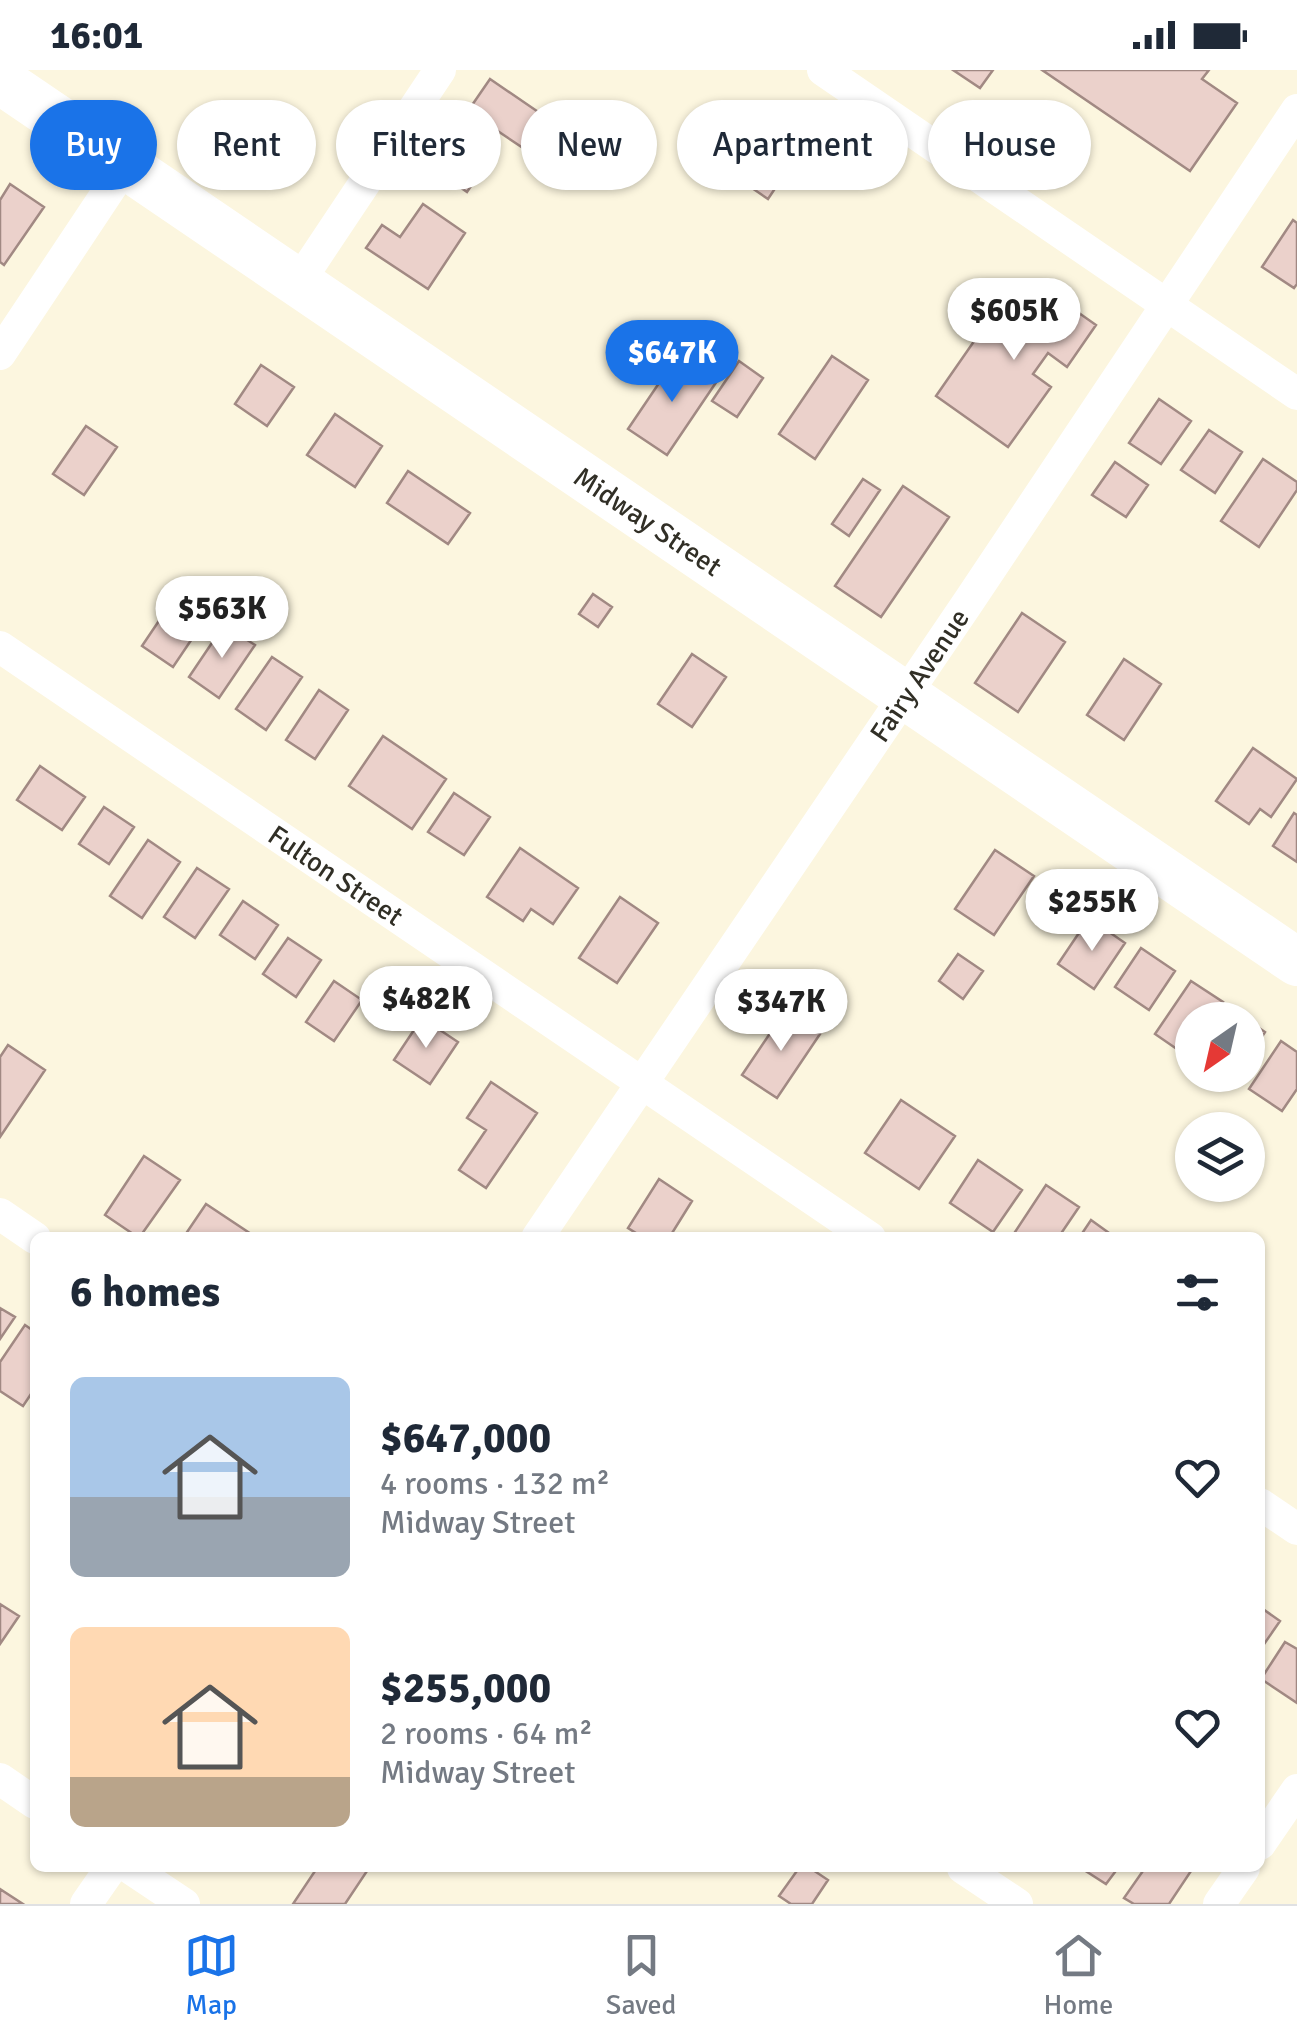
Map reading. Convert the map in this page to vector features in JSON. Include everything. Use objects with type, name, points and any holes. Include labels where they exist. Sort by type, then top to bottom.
[{"type":"street","points":[[298,283],[440,70]]},
{"type":"street","points":[[823,70],[1297,394]]},
{"type":"street","name":"Midway Street","points":[[0,80],[30,100]]},
{"type":"street","name":"Fairy Avenue","points":[[541,1232],[1297,110]]},
{"type":"street","name":"Midway Street","points":[[157,187],[1297,962]]},
{"type":"street","points":[[0,354],[110,190]]},
{"type":"street","name":"Fulton Street","points":[[0,647],[861,1232]]},
{"type":"street","points":[[0,1214],[30,1235]]},
{"type":"street","points":[[1265,1507],[1297,1529]]},
{"type":"street","points":[[0,1780],[30,1800]]},
{"type":"street","points":[[1265,1837],[1297,1790]]},
{"type":"street","points":[[86,1904],[108,1872]]},
{"type":"street","points":[[136,1872],[184,1904]]},
{"type":"street","points":[[969,1872],[1017,1904]]},
{"type":"street","points":[[1219,1904],[1241,1872]]},
{"type":"building","points":[[953,70],[993,70],[980,88]]},
{"type":"building","points":[[1042,70],[1209,70],[1202,79],[1237,103],[1190,171]]},
{"type":"building","points":[[490,79],[521,100],[521,147],[501,133],[501,100],[476,100]]},
{"type":"building","points":[[10,184],[44,207],[4,265],[0,262],[0,200]]},
{"type":"building","points":[[755,190],[774,190],[768,199]]},
{"type":"building","points":[[423,204],[465,233],[428,289],[366,248],[382,225],[400,237]]},
{"type":"building","points":[[1293,220],[1297,223],[1294,288],[1262,267]]},
{"type":"building","points":[[1042,287],[1096,325],[1067,367],[1048,353],[1033,374],[1051,387],[1008,447],[936,396],[1009,291],[1030,305]]},
{"type":"building","points":[[678,355],[717,381],[667,455],[628,429]]},
{"type":"building","points":[[832,356],[868,380],[815,459],[779,434]]},
{"type":"building","points":[[739,361],[763,378],[737,417],[712,401]]},
{"type":"building","points":[[261,365],[294,387],[267,426],[235,404]]},
{"type":"building","points":[[1159,399],[1191,421],[1161,464],[1129,443]]},
{"type":"building","points":[[335,414],[382,446],[355,487],[307,455]]},
{"type":"building","points":[[86,426],[117,447],[84,495],[53,474]]},
{"type":"building","points":[[1209,430],[1242,452],[1215,493],[1181,470]]},
{"type":"building","points":[[1263,459],[1297,482],[1297,490],[1259,547],[1221,521]]},
{"type":"building","points":[[1115,462],[1148,485],[1126,517],[1092,495]]},
{"type":"building","points":[[408,471],[470,513],[448,544],[387,503]]},
{"type":"building","points":[[863,479],[880,490],[849,536],[832,524]]},
{"type":"building","points":[[903,486],[949,517],[881,617],[835,586]]},
{"type":"building","points":[[593,594],[612,607],[598,627],[579,614]]},
{"type":"building","points":[[175,597],[206,618],[173,667],[142,646]]},
{"type":"building","points":[[1022,613],[1065,642],[1018,712],[975,683]]},
{"type":"building","points":[[224,625],[255,645],[219,698],[189,677]]},
{"type":"building","points":[[692,654],[726,677],[692,727],[658,704]]},
{"type":"building","points":[[272,657],[302,677],[266,730],[236,709]]},
{"type":"building","points":[[1124,659],[1161,684],[1124,740],[1087,715]]},
{"type":"building","points":[[319,690],[348,710],[315,759],[286,740]]},
{"type":"building","points":[[383,736],[446,779],[412,829],[349,786]]},
{"type":"building","points":[[1253,748],[1297,779],[1271,817],[1260,809],[1249,824],[1216,801]]},
{"type":"building","points":[[40,766],[85,797],[62,830],[17,800]]},
{"type":"building","points":[[454,793],[490,817],[464,855],[428,832]]},
{"type":"building","points":[[104,807],[134,827],[109,864],[79,844]]},
{"type":"building","points":[[1294,813],[1297,815],[1297,862],[1273,846]]},
{"type":"building","points":[[148,840],[180,862],[142,918],[110,896]]},
{"type":"building","points":[[520,848],[578,888],[553,924],[531,909],[523,921],[487,897]]},
{"type":"building","points":[[995,850],[1034,876],[994,935],[955,909]]},
{"type":"building","points":[[197,868],[229,889],[195,938],[164,917]]},
{"type":"building","points":[[620,897],[658,923],[617,983],[579,958]]},
{"type":"building","points":[[243,901],[278,925],[255,959],[220,935]]},
{"type":"building","points":[[1089,918],[1125,943],[1094,989],[1058,964]]},
{"type":"building","points":[[288,938],[321,960],[296,997],[263,974]]},
{"type":"building","points":[[1141,948],[1175,971],[1149,1010],[1115,987]]},
{"type":"building","points":[[958,954],[983,971],[963,999],[939,981]]},
{"type":"building","points":[[334,981],[362,1000],[334,1041],[306,1022]]},
{"type":"building","points":[[1191,981],[1223,1002],[1177,1002]]},
{"type":"building","points":[[1175,1005],[1175,1048],[1155,1034]]},
{"type":"building","points":[[785,1011],[820,1034],[777,1098],[742,1075]]},
{"type":"building","points":[[422,1018],[458,1042],[430,1084],[394,1060]]},
{"type":"building","points":[[1281,1041],[1297,1052],[1297,1089],[1282,1111],[1254,1092],[1265,1092],[1265,1065]]},
{"type":"building","points":[[8,1045],[45,1070],[0,1137],[0,1057]]},
{"type":"building","points":[[491,1082],[537,1113],[486,1188],[459,1170],[486,1130],[467,1118]]},
{"type":"building","points":[[901,1100],[955,1136],[919,1189],[865,1153]]},
{"type":"building","points":[[144,1156],[180,1180],[143,1232],[130,1232],[105,1215]]},
{"type":"building","points":[[978,1160],[1022,1190],[993,1232],[950,1203]]},
{"type":"building","points":[[659,1179],[692,1201],[673,1232],[634,1232],[628,1228]]},
{"type":"building","points":[[1046,1185],[1079,1207],[1062,1232],[1015,1232]]},
{"type":"building","points":[[206,1204],[248,1232],[187,1232]]},
{"type":"building","points":[[1091,1220],[1108,1232],[1083,1232]]},
{"type":"building","points":[[0,1308],[15,1317],[0,1339]]},
{"type":"building","points":[[25,1325],[30,1328],[30,1396],[23,1406],[0,1391],[0,1362]]},
{"type":"building","points":[[0,1604],[19,1616],[0,1644]]},
{"type":"building","points":[[1265,1610],[1280,1621],[1265,1643]]},
{"type":"building","points":[[1285,1642],[1297,1649],[1297,1703],[1265,1682],[1265,1673]]},
{"type":"building","points":[[314,1872],[366,1872],[345,1904],[293,1904]]},
{"type":"building","points":[[796,1872],[816,1872],[828,1880],[812,1904],[791,1904],[779,1896]]},
{"type":"building","points":[[1087,1872],[1115,1872],[1106,1884]]},
{"type":"building","points":[[1142,1872],[1190,1872],[1169,1904],[1134,1904],[1124,1898]]},
{"type":"building","points":[[0,1889],[23,1904],[0,1904]]}]
